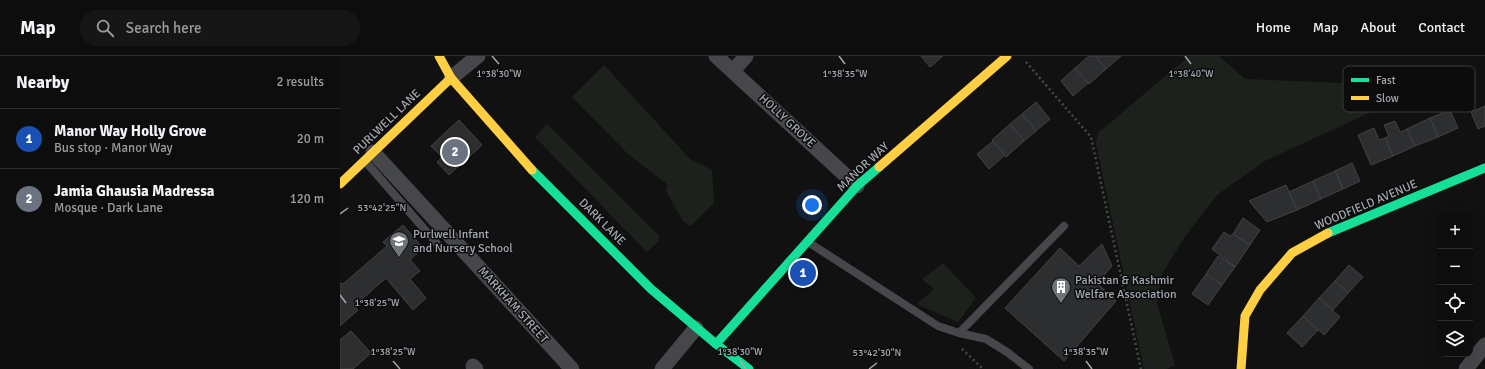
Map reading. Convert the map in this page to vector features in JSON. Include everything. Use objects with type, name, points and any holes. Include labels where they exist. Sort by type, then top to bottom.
[{"type":"street","name":"DARK LANE","points":[[439,56],[451,78],[527,165],[651,289],[696,328],[749,369]]},
{"type":"street","points":[[451,78],[478,56]]},
{"type":"street","name":"HOLLY GROVE","points":[[716,56],[857,186]]},
{"type":"street","points":[[733,71],[746,56]]},
{"type":"street","name":"MANOR WAY","points":[[716,344],[857,186],[1007,56]]},
{"type":"street","name":"PURLWELL LANE","points":[[340,184],[451,78]]},
{"type":"street","name":"MARKHAM STREET","points":[[369,156],[572,369]]},
{"type":"street","name":"WOODFIELD AVENUE","points":[[1241,369],[1245,316],[1260,290],[1292,253],[1329,232],[1485,168]]},
{"type":"street","points":[[662,369],[696,328]]},
{"type":"street","points":[[1466,369],[1485,345]]},
{"type":"lane","points":[[369,156],[439,246]]},
{"type":"lane","points":[[959,333],[1064,226]]},
{"type":"lane","points":[[808,241],[938,326],[959,333],[986,339],[1007,352],[1028,369]]},
{"type":"path","points":[[1025,62],[1091,137],[1141,369]]},
{"type":"shaded area","points":[[1189,56],[1219,56],[1245,79],[1343,83],[1343,112],[1371,112],[1265,161],[1217,195],[1184,238],[1162,274],[1157,303],[1175,365],[1167,369],[1144,369],[1096,144],[1098,133]]},
{"type":"shaded area","points":[[604,65],[690,159],[712,170],[714,203],[691,226],[683,221],[665,189],[668,185],[628,154],[572,97]]},
{"type":"shaded area","points":[[547,124],[659,236],[659,241],[647,252],[535,137]]},
{"type":"shaded area","points":[[943,263],[976,298],[958,322],[917,304],[934,289],[922,279]]},
{"type":"building","points":[[921,56],[943,56],[930,67]]},
{"type":"building","points":[[1089,56],[1095,56],[1106,69],[1089,84],[1075,68]]},
{"type":"building","points":[[1095,56],[1121,56],[1106,69]]},
{"type":"building","points":[[1075,68],[1088,83],[1073,96],[1061,81]]},
{"type":"building","points":[[1036,102],[1050,119],[1036,131],[1022,114]]},
{"type":"building","points":[[1485,106],[1485,126],[1478,129],[1471,112],[1475,112],[1475,110]]},
{"type":"building","points":[[1445,112],[1451,112],[1458,128],[1438,137],[1430,118]]},
{"type":"building","points":[[1022,114],[1036,131],[1024,141],[1010,124]]},
{"type":"building","points":[[1430,118],[1438,137],[1415,146],[1407,129]]},
{"type":"building","points":[[459,120],[482,145],[449,175],[437,162],[442,157],[431,146]]},
{"type":"building","points":[[1395,121],[1400,132],[1407,129],[1415,146],[1393,156],[1385,138],[1389,136],[1384,125]]},
{"type":"building","points":[[1010,124],[1024,141],[1006,157],[992,140]]},
{"type":"building","points":[[1374,128],[1379,140],[1385,138],[1393,156],[1371,165],[1358,135]]},
{"type":"building","points":[[993,141],[1005,155],[989,169],[977,154]]},
{"type":"building","points":[[1352,163],[1360,181],[1343,189],[1335,171]]},
{"type":"building","points":[[1335,171],[1343,189],[1321,199],[1313,181]]},
{"type":"building","points":[[1313,181],[1321,199],[1297,210],[1289,192]]},
{"type":"building","points":[[1286,185],[1297,210],[1267,222],[1249,201]]},
{"type":"building","points":[[1243,218],[1260,230],[1250,245],[1233,234]]},
{"type":"building","points":[[403,225],[423,248],[410,260],[420,271],[410,279],[426,298],[413,310],[386,278],[354,306],[358,310],[340,326],[340,283],[343,284],[387,246],[383,242]]},
{"type":"building","points":[[1224,232],[1230,236],[1233,234],[1250,245],[1235,267],[1212,249]]},
{"type":"building","name":"Pakistan & Kashmir Welfare Association","points":[[1102,244],[1112,266],[1097,283],[1116,301],[1064,361],[1005,308],[1060,248],[1079,266]]},
{"type":"building","points":[[1218,256],[1235,267],[1222,285],[1206,274]]},
{"type":"building","points":[[1349,265],[1363,277],[1348,293],[1335,281]]},
{"type":"building","points":[[1206,274],[1222,285],[1208,305],[1192,294]]},
{"type":"building","points":[[1335,281],[1348,293],[1333,310],[1319,298]]},
{"type":"building","points":[[1319,298],[1340,317],[1324,335],[1303,316]]},
{"type":"building","points":[[1303,316],[1318,330],[1302,347],[1287,333]]},
{"type":"building","points":[[351,331],[371,353],[353,369],[340,369],[340,340]]},
{"type":"traffic: fast","points":[[716,344],[857,186],[879,167]]},
{"type":"traffic: fast","points":[[1328,233],[1485,168]]},
{"type":"traffic: fast","points":[[532,170],[651,289],[716,344],[749,369]]},
{"type":"traffic: slow","points":[[439,56],[451,78],[532,170]]},
{"type":"traffic: slow","points":[[879,167],[1007,56]]},
{"type":"traffic: slow","points":[[340,184],[451,78]]},
{"type":"traffic: slow","points":[[1241,369],[1245,316],[1260,290],[1292,253],[1328,233]]},
{"type":"place","name":"Jamia Ghausia Madressa","points":[[455,152]]},
{"type":"place","name":"Purlwell Infant and Nursery School","points":[[399,258]]},
{"type":"place","name":"Manor Way Holly Grove","points":[[803,273]]},
{"type":"place","name":"Pakistan & Kashmir Welfare Association","points":[[1061,304]]}]
